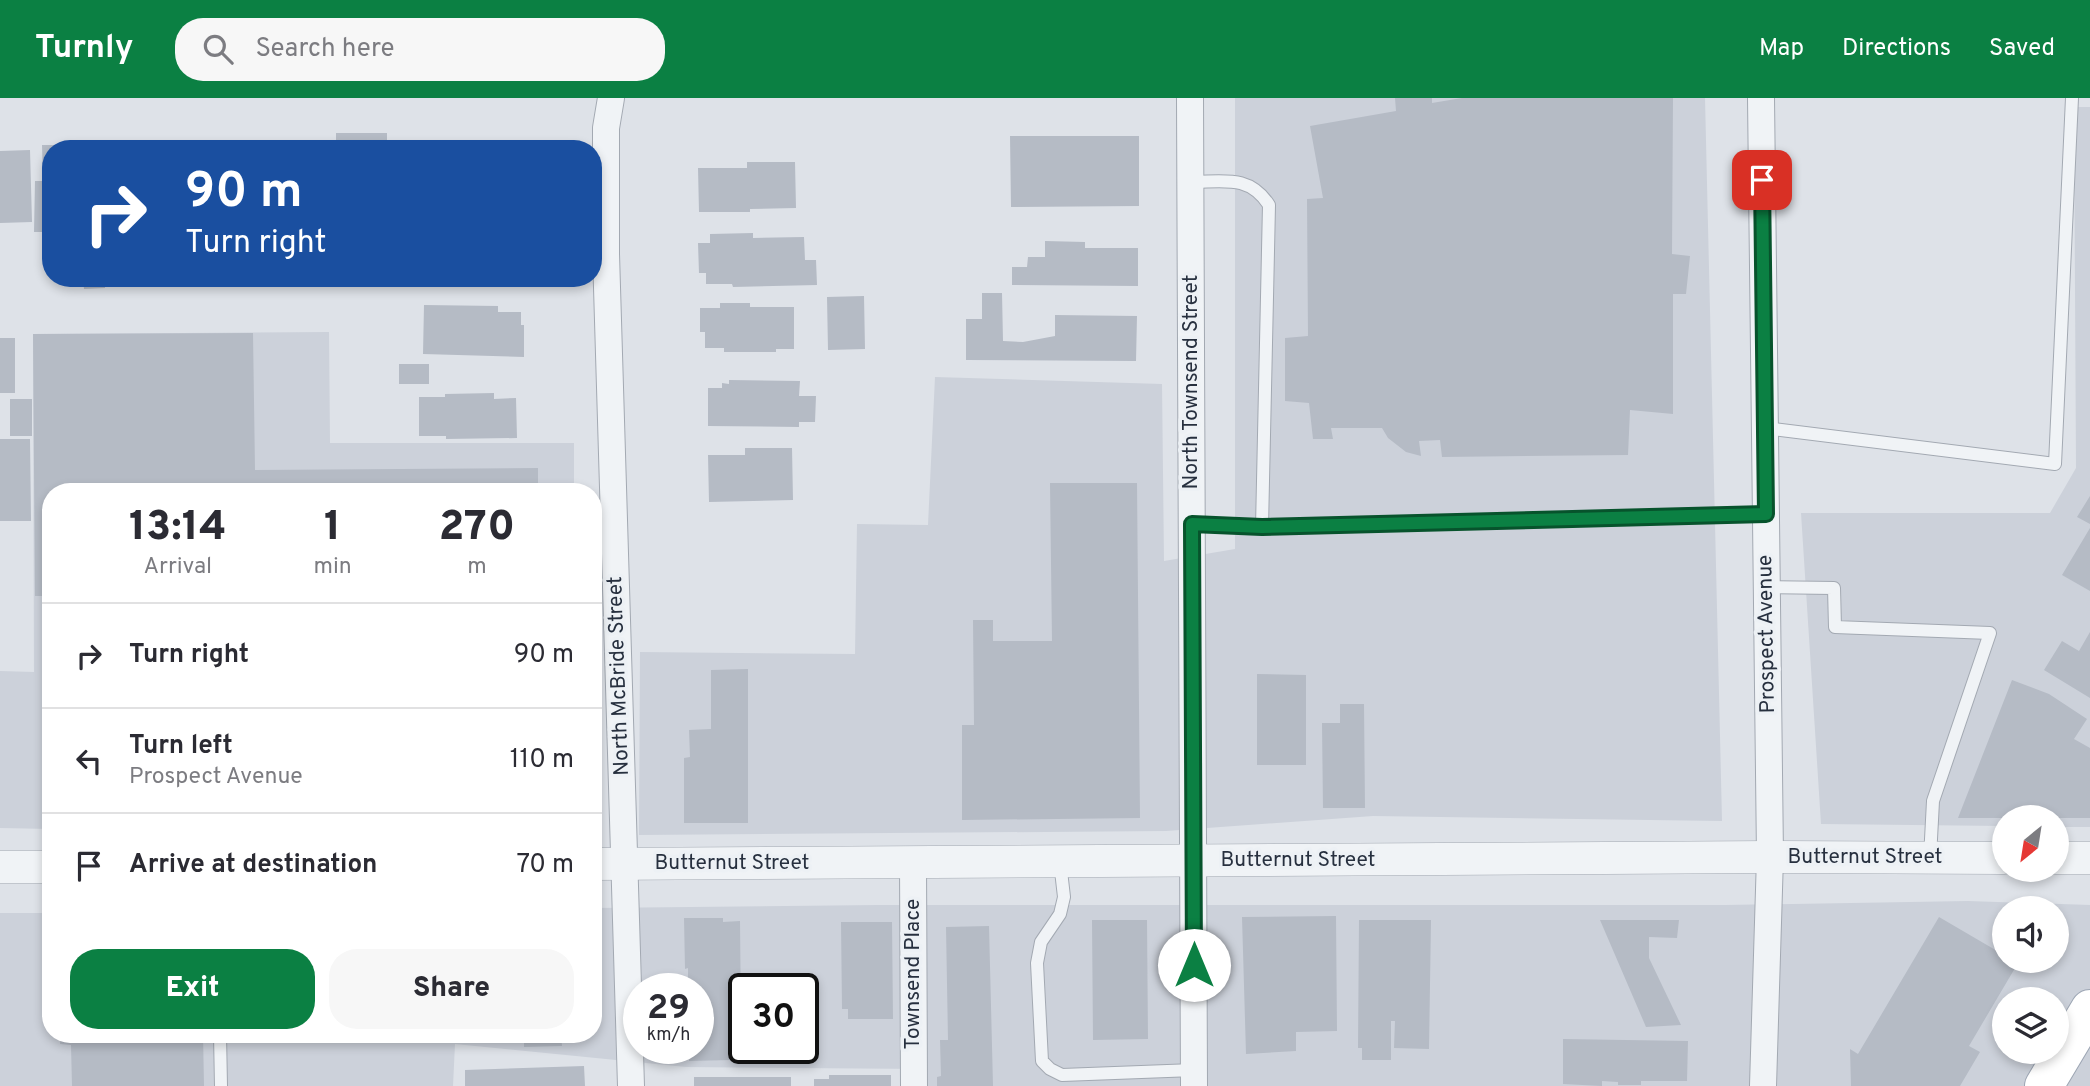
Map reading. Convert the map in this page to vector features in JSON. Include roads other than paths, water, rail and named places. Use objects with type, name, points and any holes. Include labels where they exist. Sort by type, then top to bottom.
[{"type":"main road","points":[[2044,1086],[2090,1009]]},
{"type":"street","name":"North McBride Street","points":[[611,98],[606,128],[606,254],[631,1086]]},
{"type":"street","name":"North Townsend Street","points":[[1190,98],[1194,1078]]},
{"type":"street","name":"Prospect Avenue","points":[[1761,98],[1770,857],[1762,1086]]},
{"type":"street","name":"Butternut Street","points":[[602,864],[1992,858]]},
{"type":"street","points":[[2069,858],[2090,858]]},
{"type":"street","name":"Townsend Place","points":[[913,862],[914,1086]]},
{"type":"street","points":[[0,867],[42,867]]},
{"type":"lane","points":[[1765,428],[2056,464],[2072,98]]},
{"type":"lane","points":[[1191,182],[1243,182],[1260,191],[1269,205],[1262,527]]},
{"type":"lane","points":[[1192,524],[1262,527],[1766,514]]},
{"type":"lane","points":[[1767,587],[1834,587],[1835,626],[1990,633],[1933,801],[1930,858]]},
{"type":"lane","points":[[1060,862],[1063,897],[1060,914],[1041,942],[1037,963],[1042,1061],[1062,1075],[1194,1078]]},
{"type":"lane","points":[[220,1043],[221,1086]]}]
